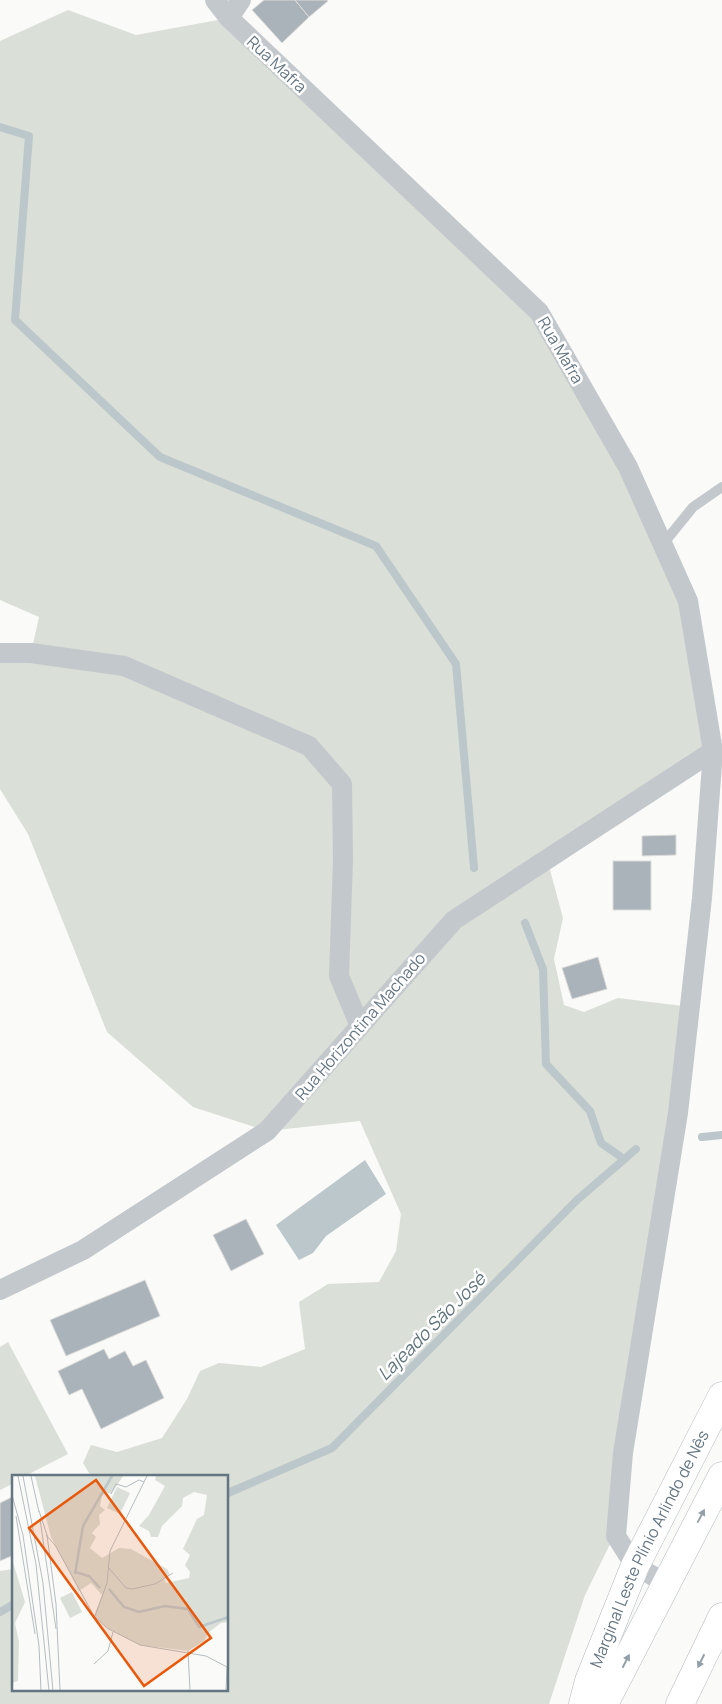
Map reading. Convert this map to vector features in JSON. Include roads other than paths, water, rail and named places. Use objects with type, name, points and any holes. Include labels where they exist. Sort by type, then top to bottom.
[{"type":"main road","name":"Marginal Leste Plínio Arlindo de Nês","points":[[583,1704],[589,1681],[635,1566],[722,1396]]},
{"type":"main road","name":"Marginal Leste Plínio Arlindo de Nês","points":[[604,1704],[722,1476]]},
{"type":"main road","points":[[680,1704],[722,1617]]},
{"type":"street","name":"Rua Mafra","points":[[215,0],[229,18],[539,312],[628,467],[688,601],[713,751],[701,907],[678,1113],[623,1452],[616,1536],[635,1566]]},
{"type":"street","points":[[229,18],[241,0]]},
{"type":"street","points":[[0,653],[31,653],[124,666],[309,746],[342,784],[344,860],[338,976],[360,1026]]},
{"type":"street","name":"Rua Horizontina Machado","points":[[0,1290],[83,1250],[267,1131],[454,920],[713,751]]},
{"type":"street","points":[[635,1566],[666,1582]]},
{"type":"lane","points":[[663,544],[693,507],[722,487]]},
{"type":"waterway","points":[[0,127],[29,136],[15,320],[160,457],[376,546],[456,664],[474,868]]},
{"type":"waterway","points":[[525,923],[543,969],[546,1064],[590,1111],[601,1143],[624,1159]]},
{"type":"waterway","name":"Lajeado São José","points":[[702,1137],[722,1135]]},
{"type":"waterway","name":"Lajeado São José","points":[[229,1493],[332,1448],[577,1200],[636,1149]]},
{"type":"waterway","name":"Lajeado São José","points":[[0,1612],[12,1605]]}]
